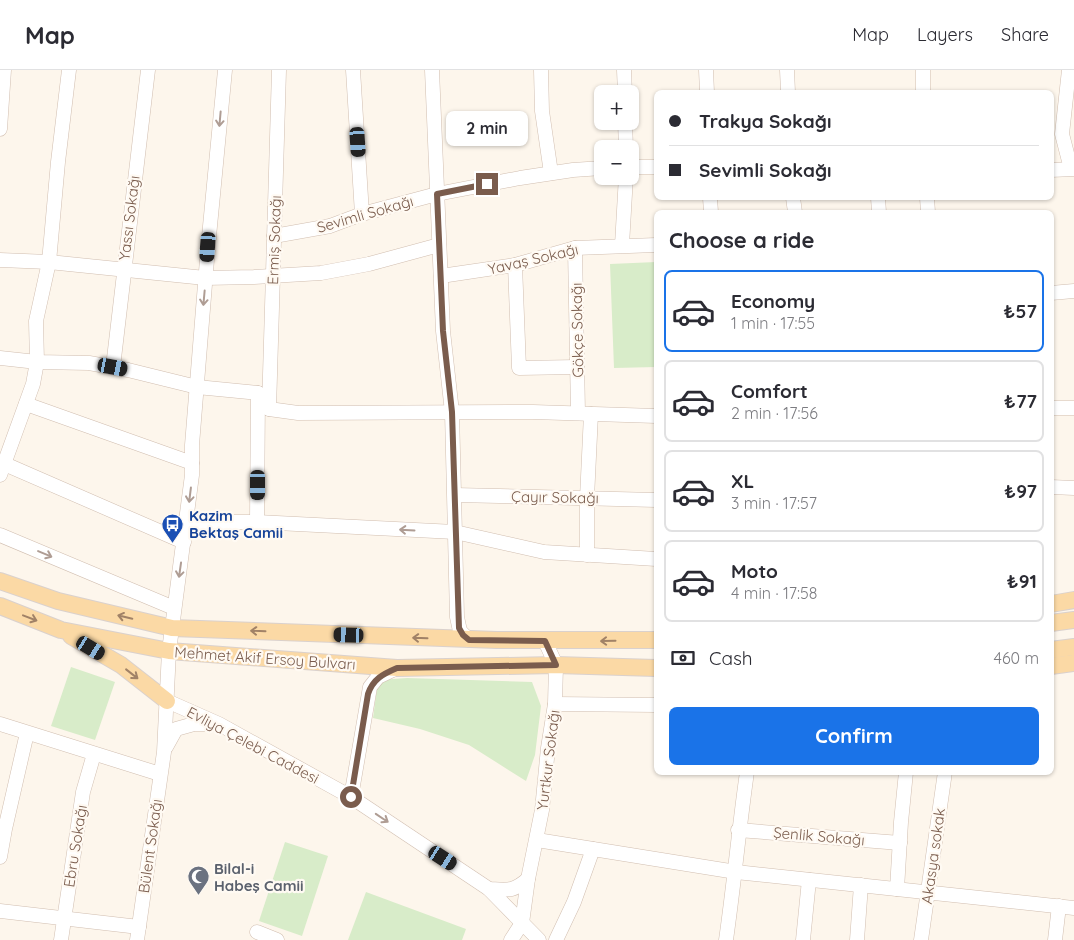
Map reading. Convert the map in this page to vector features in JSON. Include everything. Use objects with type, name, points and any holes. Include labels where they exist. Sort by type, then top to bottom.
[{"type":"main road","name":"Mehmet Akif Ersoy Bulvarı","points":[[0,581],[58,601],[172,628],[469,640],[654,640]]},
{"type":"main road","points":[[1054,603],[1074,600]]},
{"type":"main road","name":"Mehmet Akif Ersoy Bulvarı","points":[[0,606],[61,630],[169,651],[397,668],[556,665],[654,668]]},
{"type":"main road","points":[[1054,623],[1074,620]]},
{"type":"main road","points":[[61,630],[121,665],[167,701]]},
{"type":"main road","points":[[1054,650],[1074,647]]},
{"type":"main road","points":[[1054,666],[1074,663]]},
{"type":"street","points":[[0,129],[4,70]]},
{"type":"street","points":[[69,70],[49,262],[36,321],[37,362],[33,384],[1,467],[184,542]]},
{"type":"street","name":"Yassı Sokağı","points":[[113,367],[148,70]]},
{"type":"street","points":[[164,752],[169,651],[187,522],[205,278],[224,70]]},
{"type":"street","name":"Ermiş Sokağı","points":[[268,409],[279,70]]},
{"type":"street","points":[[353,70],[362,214]]},
{"type":"street","points":[[432,70],[443,331],[452,412],[459,628],[469,640]]},
{"type":"street","points":[[541,70],[542,111],[551,173]]},
{"type":"street","points":[[624,70],[624,85]]},
{"type":"street","points":[[706,70],[706,90]]},
{"type":"street","points":[[787,70],[788,90]]},
{"type":"street","points":[[923,70],[923,90]]},
{"type":"street","points":[[1069,70],[1057,134],[1070,164],[1074,165]]},
{"type":"street","points":[[639,167],[654,167]]},
{"type":"street","name":"Sevimli Sokağı","points":[[274,236],[330,226],[362,214],[437,194],[551,173],[594,169]]},
{"type":"street","points":[[1054,170],[1074,169]]},
{"type":"street","points":[[622,245],[625,185]]},
{"type":"street","points":[[0,260],[49,262],[205,278],[273,276],[321,273],[369,264],[439,245]]},
{"type":"street","name":"Yavaş Sokağı","points":[[441,276],[515,265],[575,248],[654,245]]},
{"type":"street","name":"Gökçe Sokağı","points":[[575,248],[577,366],[584,414],[587,555]]},
{"type":"street","points":[[515,265],[518,368],[577,366]]},
{"type":"street","points":[[1054,293],[1074,291]]},
{"type":"street","points":[[0,358],[37,362],[89,363],[197,387],[258,393]]},
{"type":"street","points":[[258,393],[268,409],[298,413],[452,412],[654,416]]},
{"type":"street","points":[[257,522],[258,393]]},
{"type":"street","points":[[26,404],[192,463]]},
{"type":"street","points":[[1054,408],[1074,408]]},
{"type":"street","points":[[1054,488],[1074,488]]},
{"type":"street","name":"Çayır Sokağı","points":[[455,495],[654,500]]},
{"type":"street","points":[[187,522],[257,522],[456,532],[544,552],[654,559]]},
{"type":"street","points":[[0,535],[174,608]]},
{"type":"street","name":"Yurtkur Sokağı","points":[[528,879],[542,810],[548,748],[555,704],[556,665],[545,641]]},
{"type":"street","points":[[351,797],[370,688],[378,677],[397,668]]},
{"type":"street","name":"Evliya Çelebi Caddesi","points":[[167,701],[218,724],[351,797],[489,889],[539,940]]},
{"type":"street","points":[[555,704],[654,705]]},
{"type":"street","points":[[0,724],[160,774]]},
{"type":"street","points":[[164,752],[176,729],[194,724],[218,724]]},
{"type":"street","points":[[0,856],[27,733]]},
{"type":"street","name":"Bülent Sokağı","points":[[138,934],[164,752]]},
{"type":"street","name":"Ebru Sokağı","points":[[60,940],[84,792],[94,754]]},
{"type":"street","points":[[726,940],[736,872],[738,830],[747,775]]},
{"type":"street","points":[[897,889],[906,775]]},
{"type":"street","name":"Akasya sokak","points":[[920,940],[945,775]]},
{"type":"street","name":"Şenlik Sokağı","points":[[738,830],[900,843]]},
{"type":"street","points":[[537,840],[736,872],[1074,908]]},
{"type":"street","points":[[556,940],[574,902],[593,849]]},
{"type":"street","points":[[489,889],[510,890],[518,888],[528,879]]},
{"type":"street","points":[[512,940],[522,923],[528,879]]},
{"type":"street","points":[[803,940],[809,880]]},
{"type":"street","points":[[857,940],[861,885]]},
{"type":"street","points":[[1055,940],[1059,906]]},
{"type":"street","points":[[0,911],[77,919],[138,934]]},
{"type":"street","points":[[257,932],[277,940]]},
{"type":"green space","points":[[654,262],[654,367],[614,368],[610,264]]},
{"type":"green space","points":[[71,667],[115,682],[95,740],[51,726]]},
{"type":"green space","points":[[407,678],[532,682],[541,706],[535,755],[526,781],[469,745],[420,729],[373,718],[378,680]]},
{"type":"green space","points":[[285,842],[328,856],[302,936],[259,921]]},
{"type":"green space","points":[[366,892],[466,929],[462,940],[348,940]]},
{"type":"place","name":"Kazim Bektaş Camii","points":[[173,543]]},
{"type":"place","name":"Bilal-i Habeş Camii","points":[[198,896]]},
{"type":"route","points":[[351,797],[368,694],[370,688],[382,674],[397,668],[556,665],[545,641],[469,640],[460,631],[457,617],[452,412],[443,331],[437,194],[487,184]]}]
